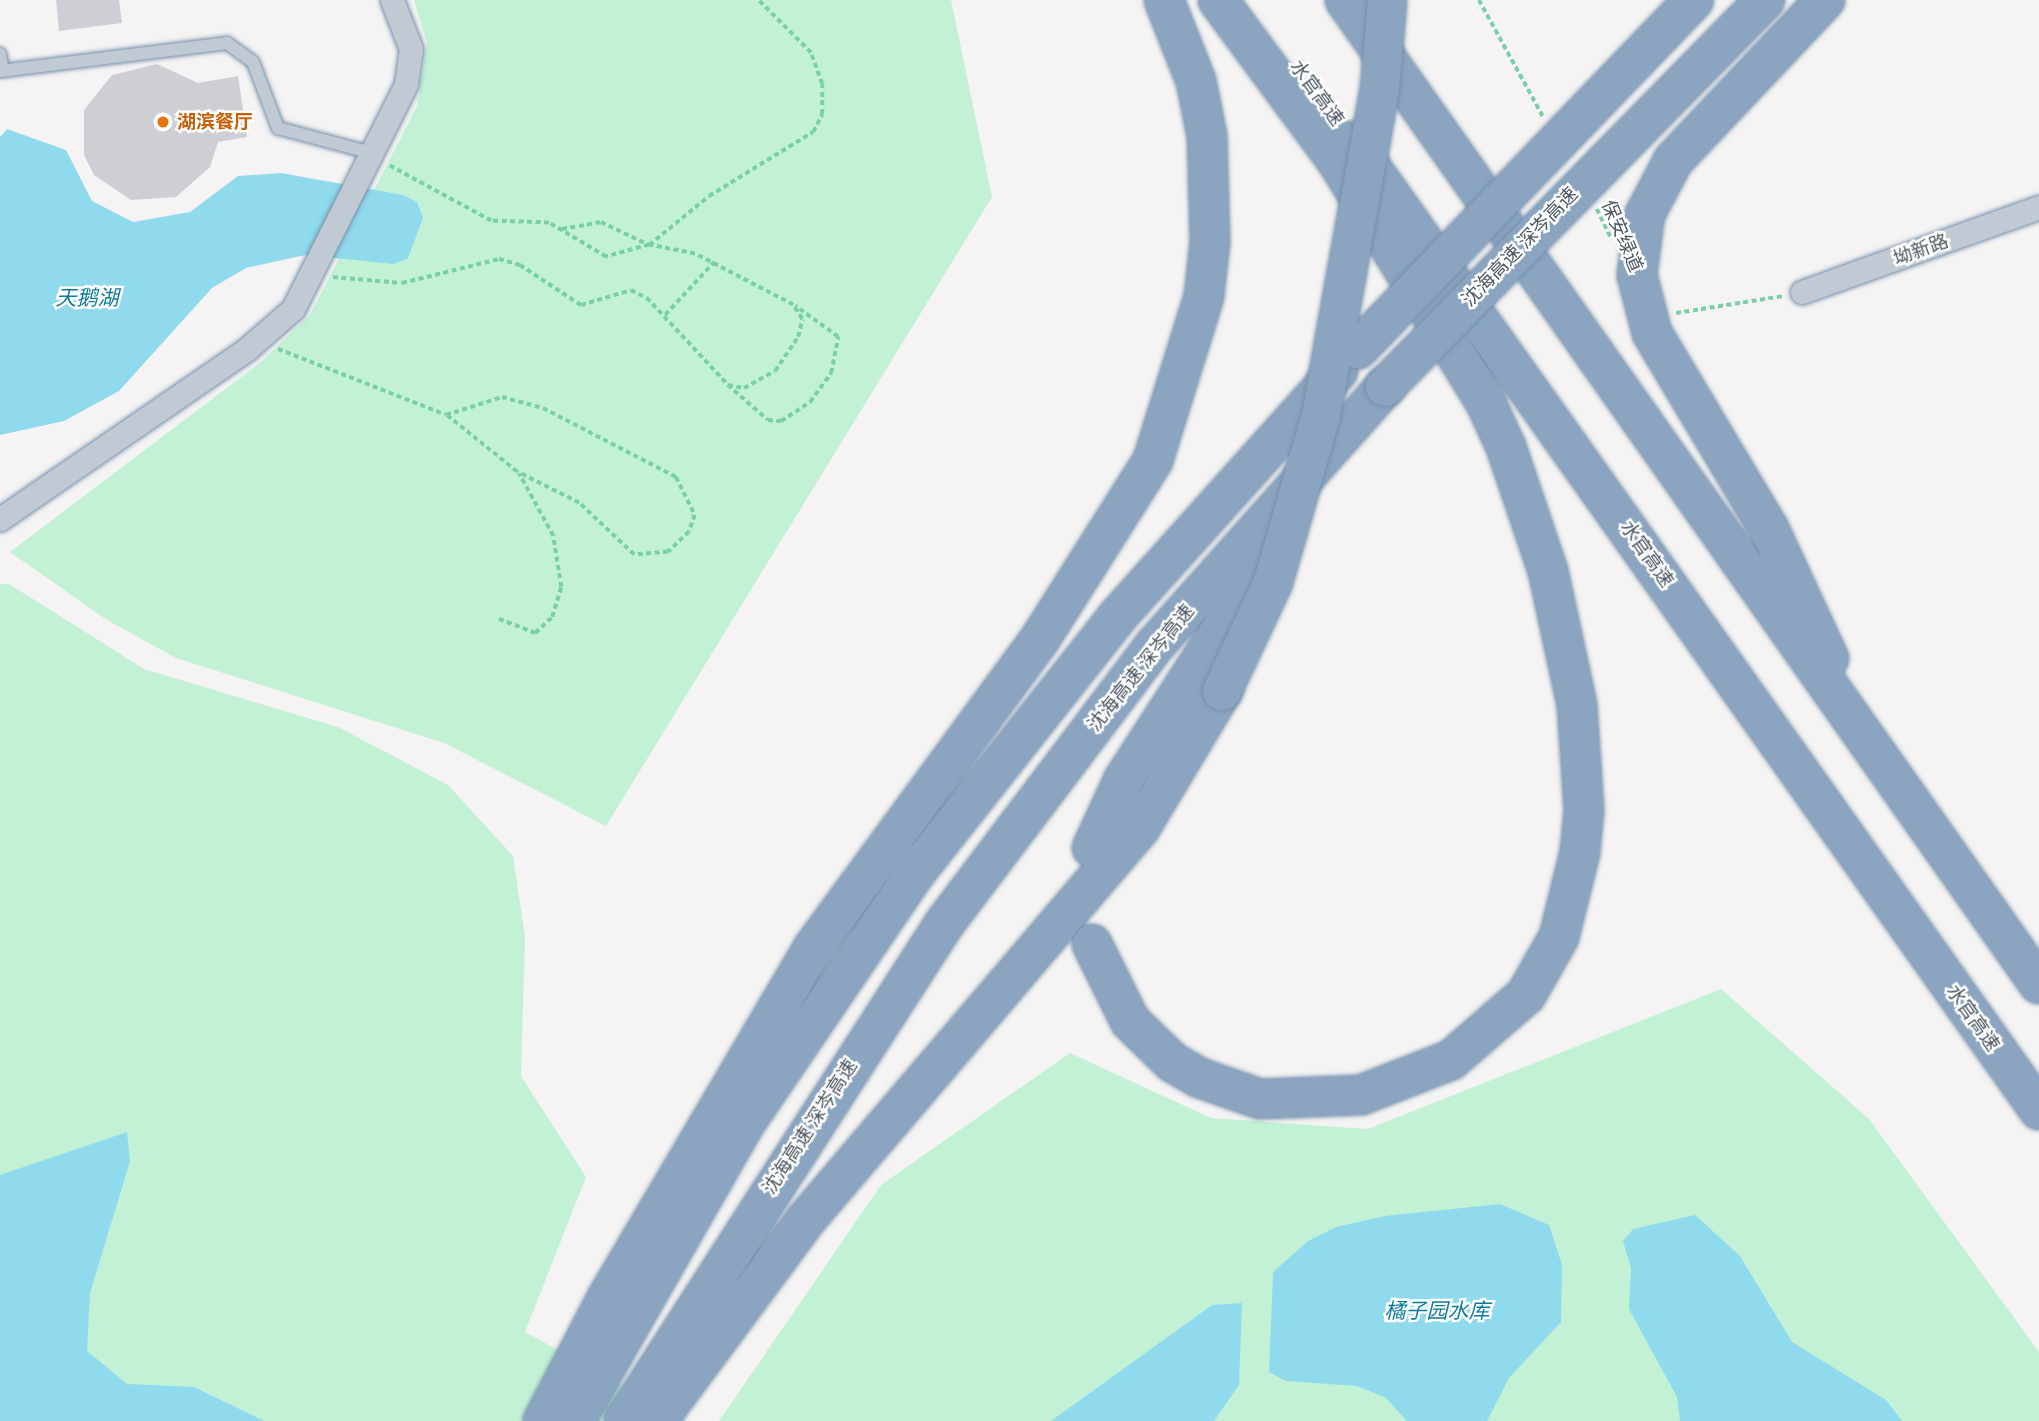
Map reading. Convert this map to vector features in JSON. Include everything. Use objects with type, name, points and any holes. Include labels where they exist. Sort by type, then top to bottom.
[{"type":"highway","points":[[575,1421],[600,1343],[813,948],[1040,639],[1153,460],[1204,296],[1212,189],[1196,81],[1164,0]]},
{"type":"highway","points":[[1092,944],[1130,1021],[1172,1062],[1199,1078],[1260,1099],[1361,1095],[1451,1060],[1526,995],[1559,937],[1580,852],[1584,810],[1577,705],[1548,571],[1506,447],[1486,403],[1337,161],[1219,0]]},
{"type":"highway","name":"水官高速","points":[[1251,0],[2039,1110]]},
{"type":"highway","points":[[1345,0],[2039,984]]},
{"type":"highway","points":[[659,1398],[804,1222],[1140,828],[1222,691],[1273,582],[1321,416],[1380,89],[1387,0]]},
{"type":"highway","points":[[543,1421],[600,1343],[915,873],[1117,617],[1358,349],[1694,0]]},
{"type":"highway","name":"沈海高速 深岑高速","points":[[624,1421],[659,1398],[944,924],[1156,644],[1378,395],[1765,0]]},
{"type":"highway","points":[[1825,0],[1674,161],[1645,214],[1637,275],[1652,333],[1769,529],[1870,746]]},
{"type":"highway","points":[[1092,848],[1152,733],[1378,395]]},
{"type":"street","points":[[0,519],[262,337],[293,309],[316,271],[410,66],[406,27],[392,0]]},
{"type":"street","name":"坳新路","points":[[1802,292],[2039,208]]},
{"type":"lane","points":[[0,54],[1,71],[227,43],[253,62],[278,128],[372,153]]},
{"type":"path","points":[[649,245],[709,195],[800,143],[822,114],[811,53],[758,0]]},
{"type":"path","points":[[1479,0],[1552,132]]},
{"type":"path","points":[[372,153],[491,222],[562,229],[601,222],[649,245]]},
{"type":"path","name":"保安绿道","points":[[1593,202],[1614,246]]},
{"type":"path","points":[[316,271],[402,283],[510,260],[569,302],[582,305],[631,290],[666,314],[728,385],[768,421],[781,421],[810,402],[831,373],[838,337],[793,305],[714,262],[676,247],[649,245],[606,257],[562,229]]},
{"type":"path","points":[[666,314],[694,287],[714,262]]},
{"type":"path","points":[[1665,309],[1734,306],[1802,292]]},
{"type":"path","points":[[728,385],[761,382],[787,356],[802,319],[793,305]]},
{"type":"path","points":[[262,337],[277,349],[446,415],[517,471],[579,503],[634,555],[668,552],[690,532],[695,514],[685,486],[659,465],[543,408],[502,397],[446,415]]},
{"type":"path","points":[[499,619],[535,633],[552,617],[561,587],[553,536],[517,471]]},
{"type":"green space","points":[[414,0],[951,0],[992,197],[606,826],[444,743],[176,658],[107,620],[10,552],[261,362],[310,315],[417,106],[427,43]]},
{"type":"green space","points":[[0,584],[9,584],[144,669],[338,727],[448,785],[513,856],[525,937],[521,1076],[586,1177],[525,1332],[687,1421],[0,1421]]},
{"type":"green space","points":[[1721,989],[1869,1119],[2039,1352],[2039,1421],[719,1421],[881,1185],[1070,1053],[1211,1118],[1368,1129]]},
{"type":"water","name":"天鹅湖","points":[[7,129],[66,150],[92,201],[133,222],[190,212],[238,176],[281,173],[403,195],[417,202],[423,218],[408,258],[394,264],[305,255],[246,268],[212,288],[119,391],[64,421],[0,435],[0,137]]},
{"type":"water","points":[[127,1132],[130,1161],[90,1293],[87,1351],[127,1384],[194,1387],[264,1421],[0,1421],[0,1175]]},
{"type":"water","name":"橘子园水库","points":[[1500,1204],[1549,1225],[1562,1265],[1561,1322],[1509,1378],[1487,1421],[1407,1421],[1386,1398],[1357,1386],[1286,1381],[1269,1372],[1273,1272],[1308,1241],[1336,1227],[1385,1216]]},
{"type":"water","points":[[1695,1215],[1740,1256],[1792,1342],[1886,1400],[1902,1421],[1680,1421],[1677,1397],[1629,1309],[1631,1268],[1623,1241],[1633,1229]]},
{"type":"water","points":[[1242,1303],[1239,1385],[1214,1421],[1051,1421],[1212,1305]]},
{"type":"building","points":[[56,0],[119,0],[122,23],[59,31]]},
{"type":"building","name":"湖滨餐厅","points":[[157,64],[198,83],[238,76],[247,137],[218,142],[210,167],[176,197],[131,200],[94,175],[84,155],[84,110],[112,75]]},
{"type":"place","name":"湖滨餐厅","points":[[163,122]]}]
